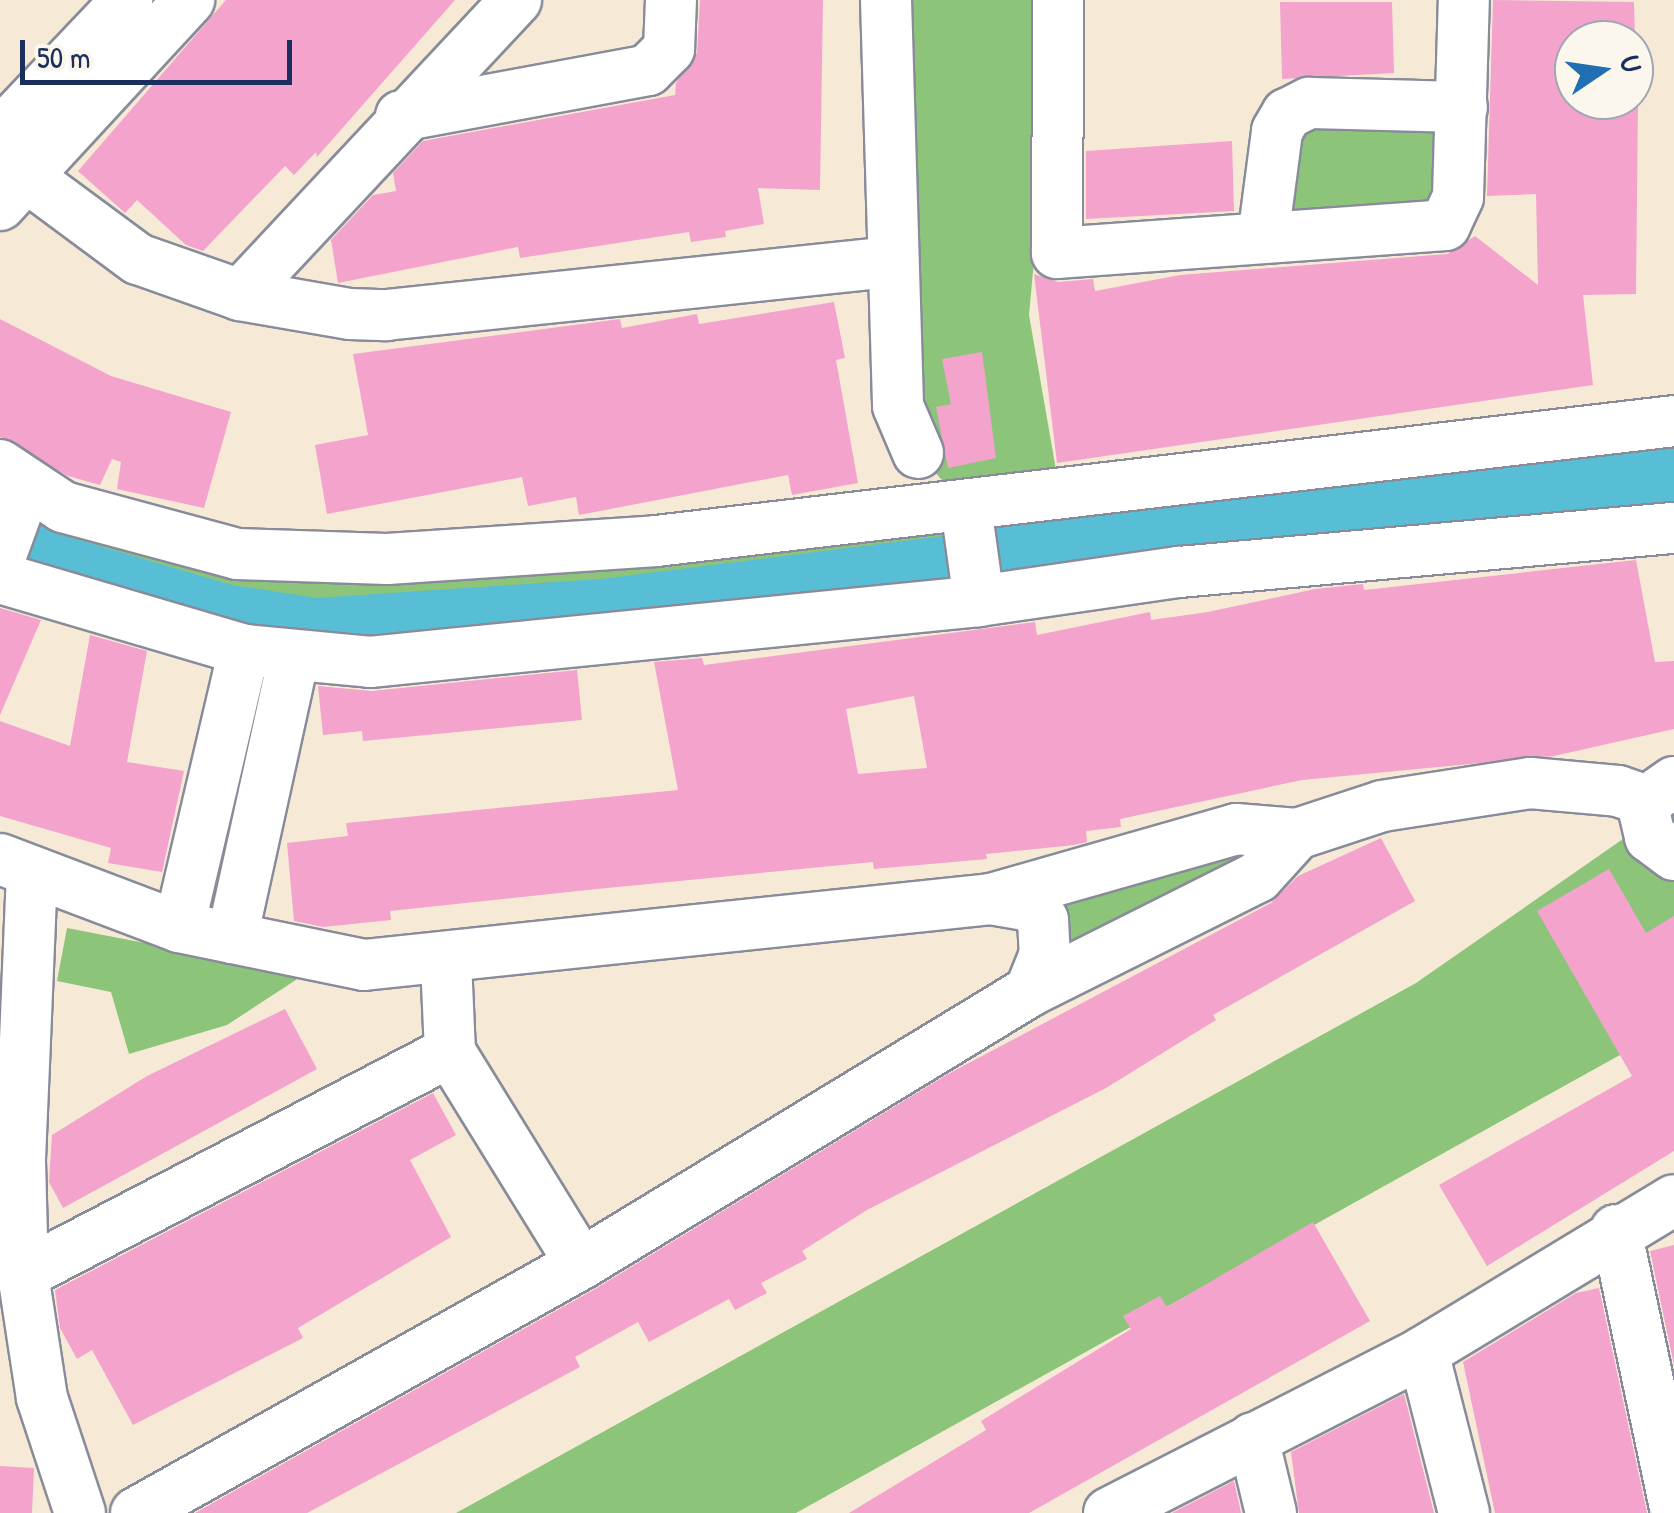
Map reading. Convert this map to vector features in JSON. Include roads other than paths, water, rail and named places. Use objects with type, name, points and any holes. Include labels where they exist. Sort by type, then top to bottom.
[{"type":"street","points":[[0,134],[127,0]]},
{"type":"street","points":[[189,0],[8,179],[138,259],[240,295],[386,315],[890,262]]},
{"type":"street","points":[[240,295],[401,116],[516,0]]},
{"type":"street","points":[[401,116],[648,70],[669,49],[671,0]]},
{"type":"street","points":[[886,0],[890,262],[898,313],[898,406],[918,453]]},
{"type":"street","points":[[1058,0],[1057,253],[1445,225],[1458,197],[1464,0]]},
{"type":"street","points":[[1263,238],[1277,130],[1286,114],[1309,103],[1462,107]]},
{"type":"street","points":[[0,558],[14,474],[62,507],[237,554],[388,559],[967,518],[1674,421]]},
{"type":"street","points":[[967,518],[977,589]]},
{"type":"street","points":[[0,578],[244,650],[293,660],[370,662],[577,645],[977,589],[1674,528]]},
{"type":"street","points":[[180,927],[244,650]]},
{"type":"street","points":[[232,938],[293,660]]},
{"type":"street","points":[[80,1513],[42,1398],[22,1274],[16,866],[180,927],[364,965],[446,961],[990,899],[1236,829],[1297,834],[1382,806],[1530,784],[1660,792],[1650,837],[1674,855]]},
{"type":"street","points":[[136,1513],[581,1264],[1030,991],[1258,877],[1297,834]]},
{"type":"street","points":[[990,899],[1031,906],[1043,920],[1045,954],[1030,991]]},
{"type":"street","points":[[446,961],[450,1052],[581,1264]]},
{"type":"street","points":[[22,1274],[450,1052]]},
{"type":"street","points":[[1109,1513],[1424,1352],[1616,1230],[1674,1200]]},
{"type":"street","points":[[1616,1230],[1674,1504]]},
{"type":"street","points":[[1424,1352],[1464,1513]]},
{"type":"street","points":[[1253,1438],[1271,1513]]},
{"type":"water","points":[[1674,446],[1674,515],[527,632],[281,641],[48,571],[0,546],[0,501],[59,534],[232,585],[317,598],[601,579],[951,535],[1082,506],[1338,486]]}]
